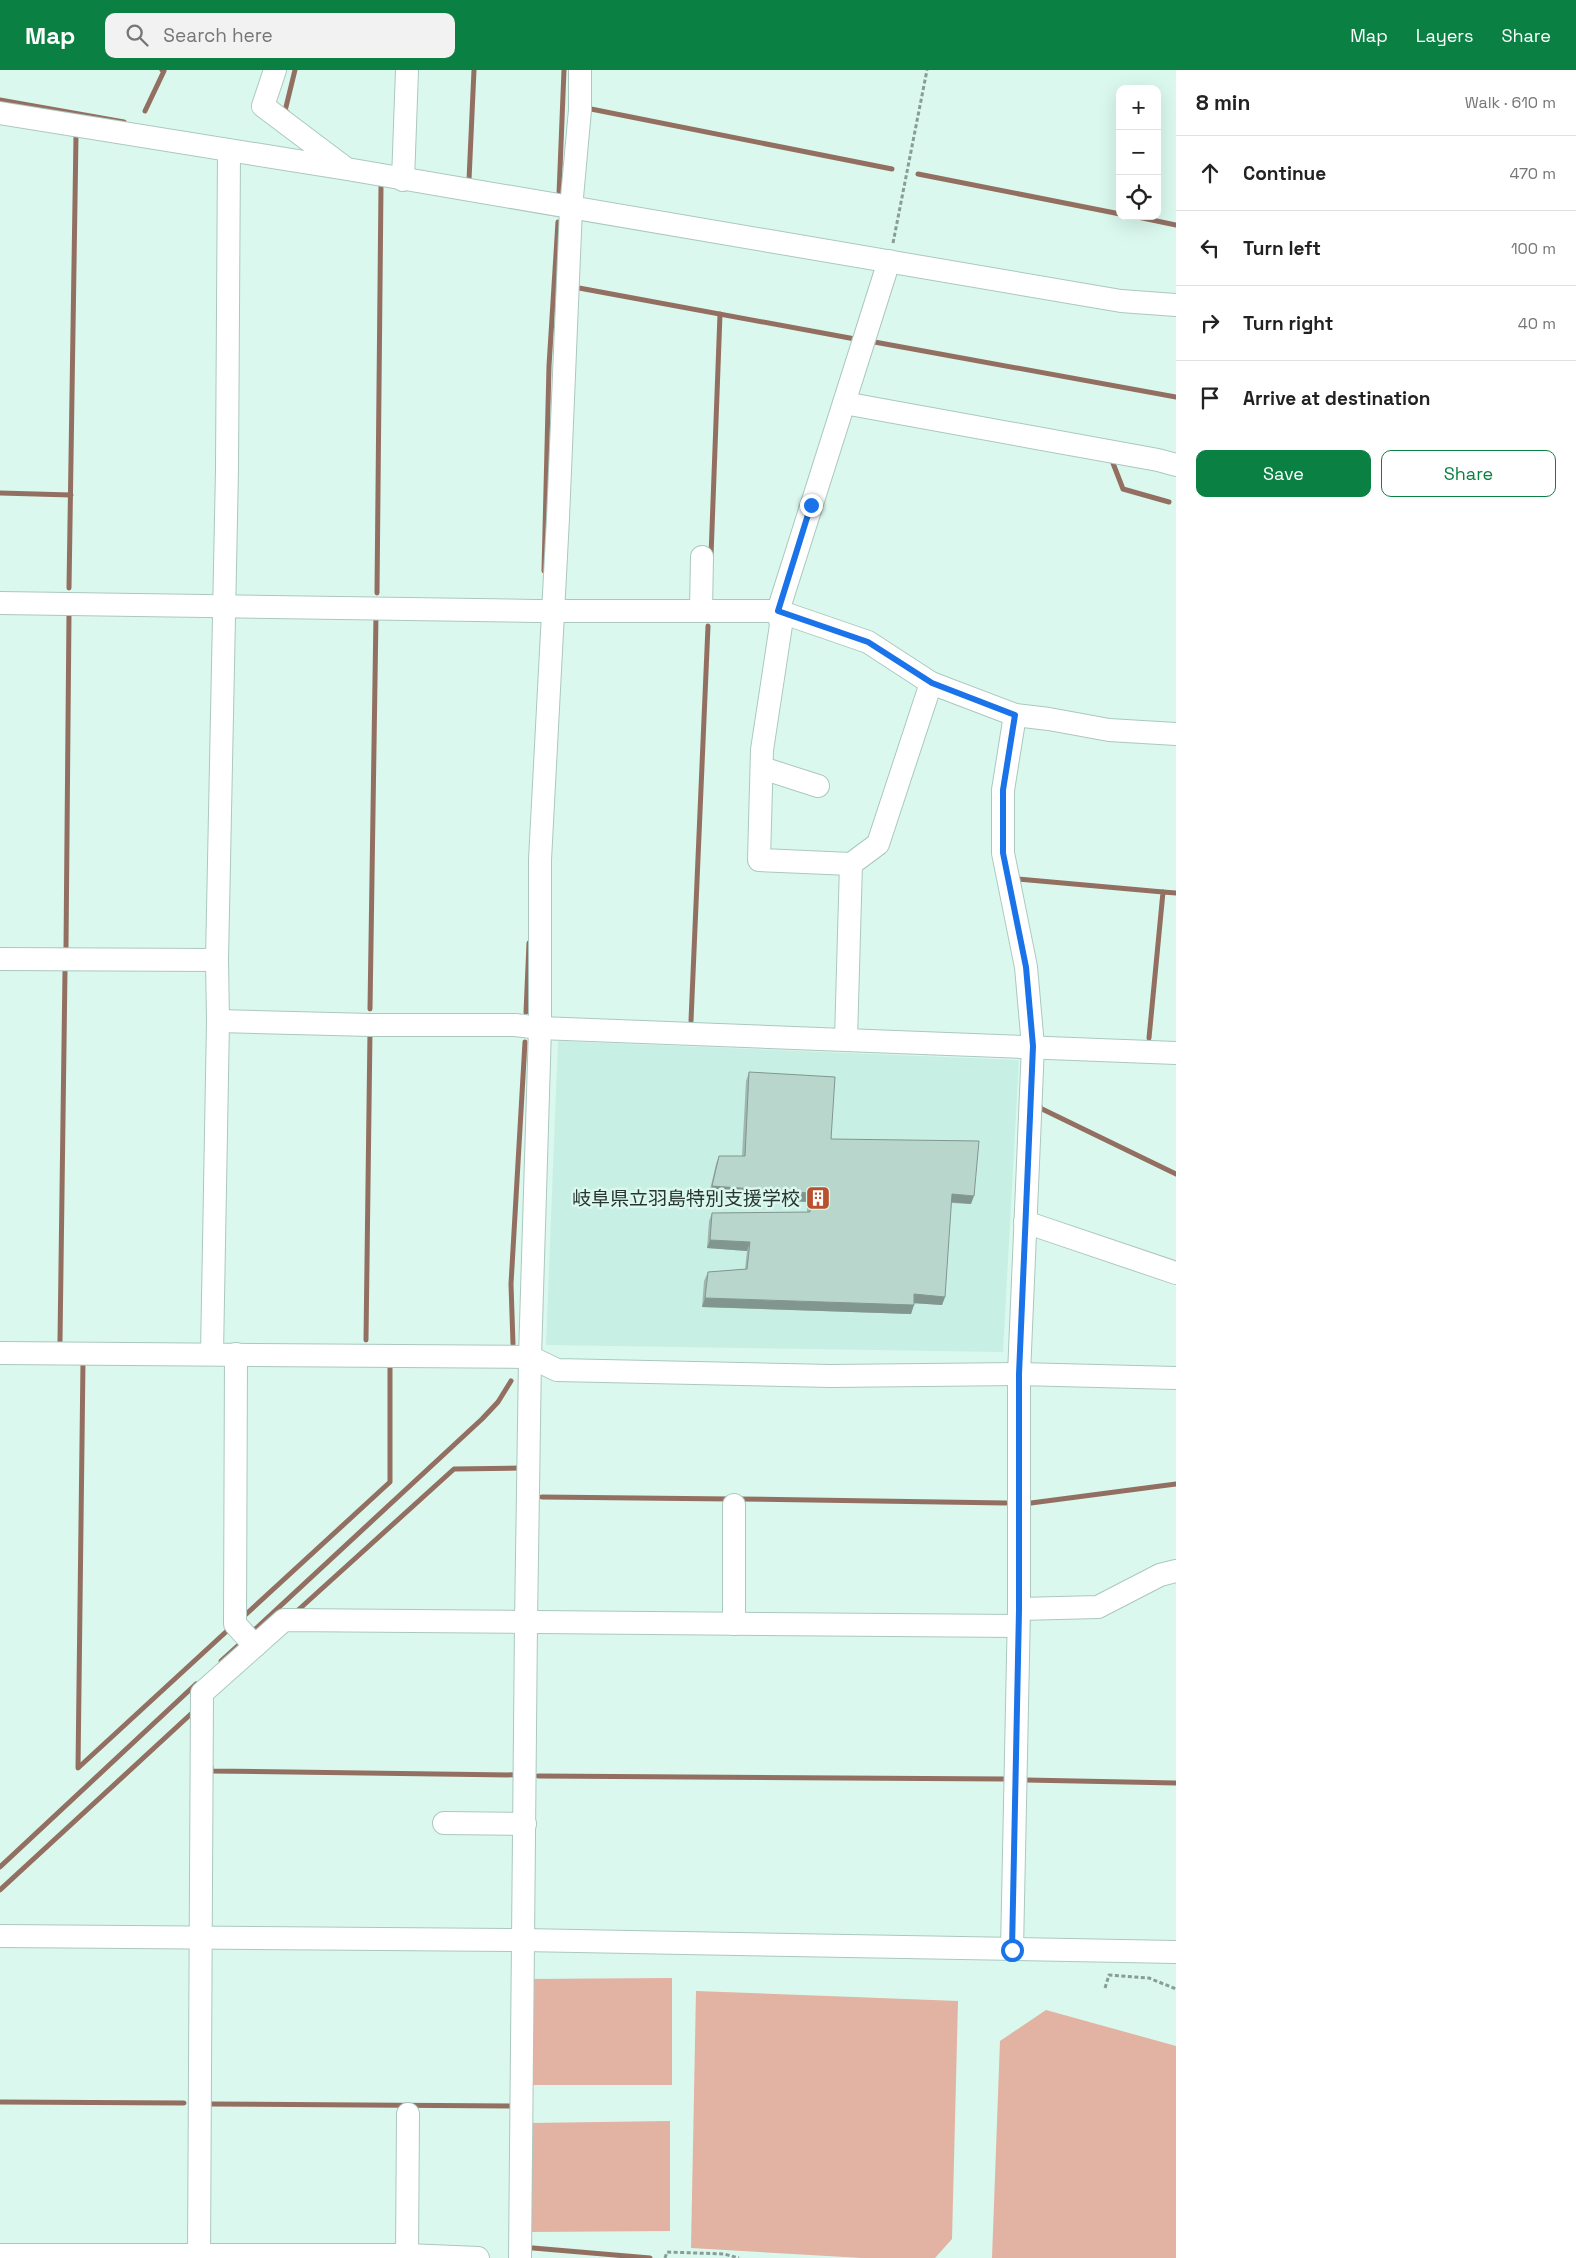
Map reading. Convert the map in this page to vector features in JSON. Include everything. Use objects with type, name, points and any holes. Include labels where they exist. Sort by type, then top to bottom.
[{"type":"street","points":[[275,70],[263,106],[347,169]]},
{"type":"street","points":[[403,180],[407,70]]},
{"type":"street","points":[[520,2258],[526,1623],[530,1357],[540,1028],[540,860],[554,610],[570,208],[580,110],[580,70]]},
{"type":"street","points":[[0,113],[347,169],[1121,301],[1176,305]]},
{"type":"street","points":[[212,1354],[218,1021],[217,960],[227,469],[229,151]]},
{"type":"street","points":[[889,261],[778,611],[781,625],[762,750],[759,860],[851,864],[859,860],[878,844],[932,683]]},
{"type":"street","points":[[844,402],[1158,460],[1176,465]]},
{"type":"street","points":[[701,610],[702,557]]},
{"type":"street","points":[[0,603],[778,611],[868,642],[932,683],[1015,715],[1109,730],[1176,734]]},
{"type":"street","points":[[1012,1950],[1018,1618],[1019,1374],[1033,1046],[1026,967],[1003,853],[1003,790],[1015,715]]},
{"type":"street","points":[[762,768],[818,786]]},
{"type":"street","points":[[846,1040],[851,864]]},
{"type":"street","points":[[0,958],[217,960]]},
{"type":"street","points":[[218,1021],[371,1025],[515,1025],[540,1028],[1176,1053]]},
{"type":"street","points":[[1026,1222],[1176,1273]]},
{"type":"street","points":[[0,1353],[530,1357],[557,1370],[831,1376],[1019,1374],[1176,1378]]},
{"type":"street","points":[[236,1354],[235,1624],[249,1639]]},
{"type":"street","points":[[734,1505],[734,1624]]},
{"type":"street","points":[[199,2257],[202,1693],[249,1639],[284,1620],[734,1624],[1018,1618],[1098,1608],[1160,1575],[1176,1571]]},
{"type":"street","points":[[444,1823],[525,1824]]},
{"type":"street","points":[[0,1936],[523,1940],[1176,1952]]},
{"type":"street","points":[[407,2256],[408,2114]]},
{"type":"street","points":[[0,2255],[199,2257],[407,2256],[478,2258]]},
{"type":"path","points":[[889,261],[927,70]]},
{"type":"path","points":[[1105,1988],[1109,1975],[1149,1978],[1176,1989]]},
{"type":"path","points":[[665,2258],[667,2252],[724,2254],[739,2258]]},
{"type":"shaded area","points":[[558,1041],[1019,1060],[1003,1352],[546,1345]]},
{"type":"shaded area","points":[[672,1978],[672,2085],[527,2085],[525,1979]]},
{"type":"shaded area","points":[[696,1991],[958,2001],[952,2239],[935,2258],[862,2258],[691,2248]]},
{"type":"shaded area","points":[[1046,2010],[1176,2046],[1176,2258],[992,2258],[1000,2041]]},
{"type":"shaded area","points":[[670,2121],[670,2231],[528,2232],[530,2123]]},
{"type":"building","name":"岐阜県立羽島特別支援学校","points":[[749,1072],[835,1077],[831,1139],[979,1141],[974,1196],[952,1194],[945,1297],[914,1294],[914,1305],[705,1298],[708,1272],[747,1269],[750,1242],[710,1240],[712,1213],[810,1212],[810,1193],[712,1186],[719,1156],[745,1156]]},
{"type":"waterway","points":[[145,111],[164,71],[162,70]]},
{"type":"waterway","points":[[287,112],[285,111],[295,70]]},
{"type":"waterway","points":[[469,180],[474,70]]},
{"type":"waterway","points":[[559,194],[564,70]]},
{"type":"waterway","points":[[0,100],[124,122]]},
{"type":"waterway","points":[[586,108],[892,169]]},
{"type":"waterway","points":[[69,588],[76,136]]},
{"type":"waterway","points":[[918,174],[1116,213]]},
{"type":"waterway","points":[[377,593],[381,186]]},
{"type":"waterway","points":[[1152,220],[1176,225]]},
{"type":"waterway","points":[[544,571],[549,366],[558,222]]},
{"type":"waterway","points":[[579,288],[855,339]]},
{"type":"waterway","points":[[711,556],[720,314]]},
{"type":"waterway","points":[[869,341],[1176,397]]},
{"type":"waterway","points":[[1111,458],[1123,489],[1169,502]]},
{"type":"waterway","points":[[0,493],[71,495]]},
{"type":"waterway","points":[[66,948],[69,613],[73,613]]},
{"type":"waterway","points":[[370,1009],[376,615]]},
{"type":"waterway","points":[[691,1021],[708,626]]},
{"type":"waterway","points":[[1018,879],[1163,892],[1149,1038]]},
{"type":"waterway","points":[[1163,892],[1176,893]]},
{"type":"waterway","points":[[526,1012],[529,943]]},
{"type":"waterway","points":[[60,1341],[65,971]]},
{"type":"waterway","points":[[366,1340],[370,1031]]},
{"type":"waterway","points":[[513,1344],[511,1284],[525,1042]]},
{"type":"waterway","points":[[1040,1106],[1040,1108],[1176,1174]]},
{"type":"waterway","points":[[83,1361],[78,1768],[228,1630]]},
{"type":"waterway","points":[[243,1617],[390,1482],[390,1365]]},
{"type":"waterway","points":[[250,1634],[482,1419],[498,1402],[511,1381]]},
{"type":"waterway","points":[[296,1612],[454,1469],[520,1468]]},
{"type":"waterway","points":[[1031,1503],[1176,1484]]},
{"type":"waterway","points":[[542,1497],[731,1499]]},
{"type":"waterway","points":[[739,1499],[1006,1503]]},
{"type":"waterway","points":[[221,1661],[242,1642]]},
{"type":"waterway","points":[[0,1867],[196,1684]]},
{"type":"waterway","points":[[0,1890],[192,1713]]},
{"type":"waterway","points":[[211,1767],[211,1771],[518,1775]]},
{"type":"waterway","points":[[538,1776],[1006,1779]]},
{"type":"waterway","points":[[1026,1780],[1176,1783]]},
{"type":"waterway","points":[[0,2102],[184,2103]]},
{"type":"waterway","points":[[212,2104],[513,2106]]},
{"type":"waterway","points":[[533,2248],[650,2258]]},
{"type":"place","name":"岐阜県立羽島特別支援学校","points":[[818,1198]]},
{"type":"route","points":[[811,505],[778,611],[868,642],[932,683],[1015,715],[1003,790],[1003,853],[1026,967],[1033,1046],[1019,1374],[1019,1610],[1012,1950]]}]
